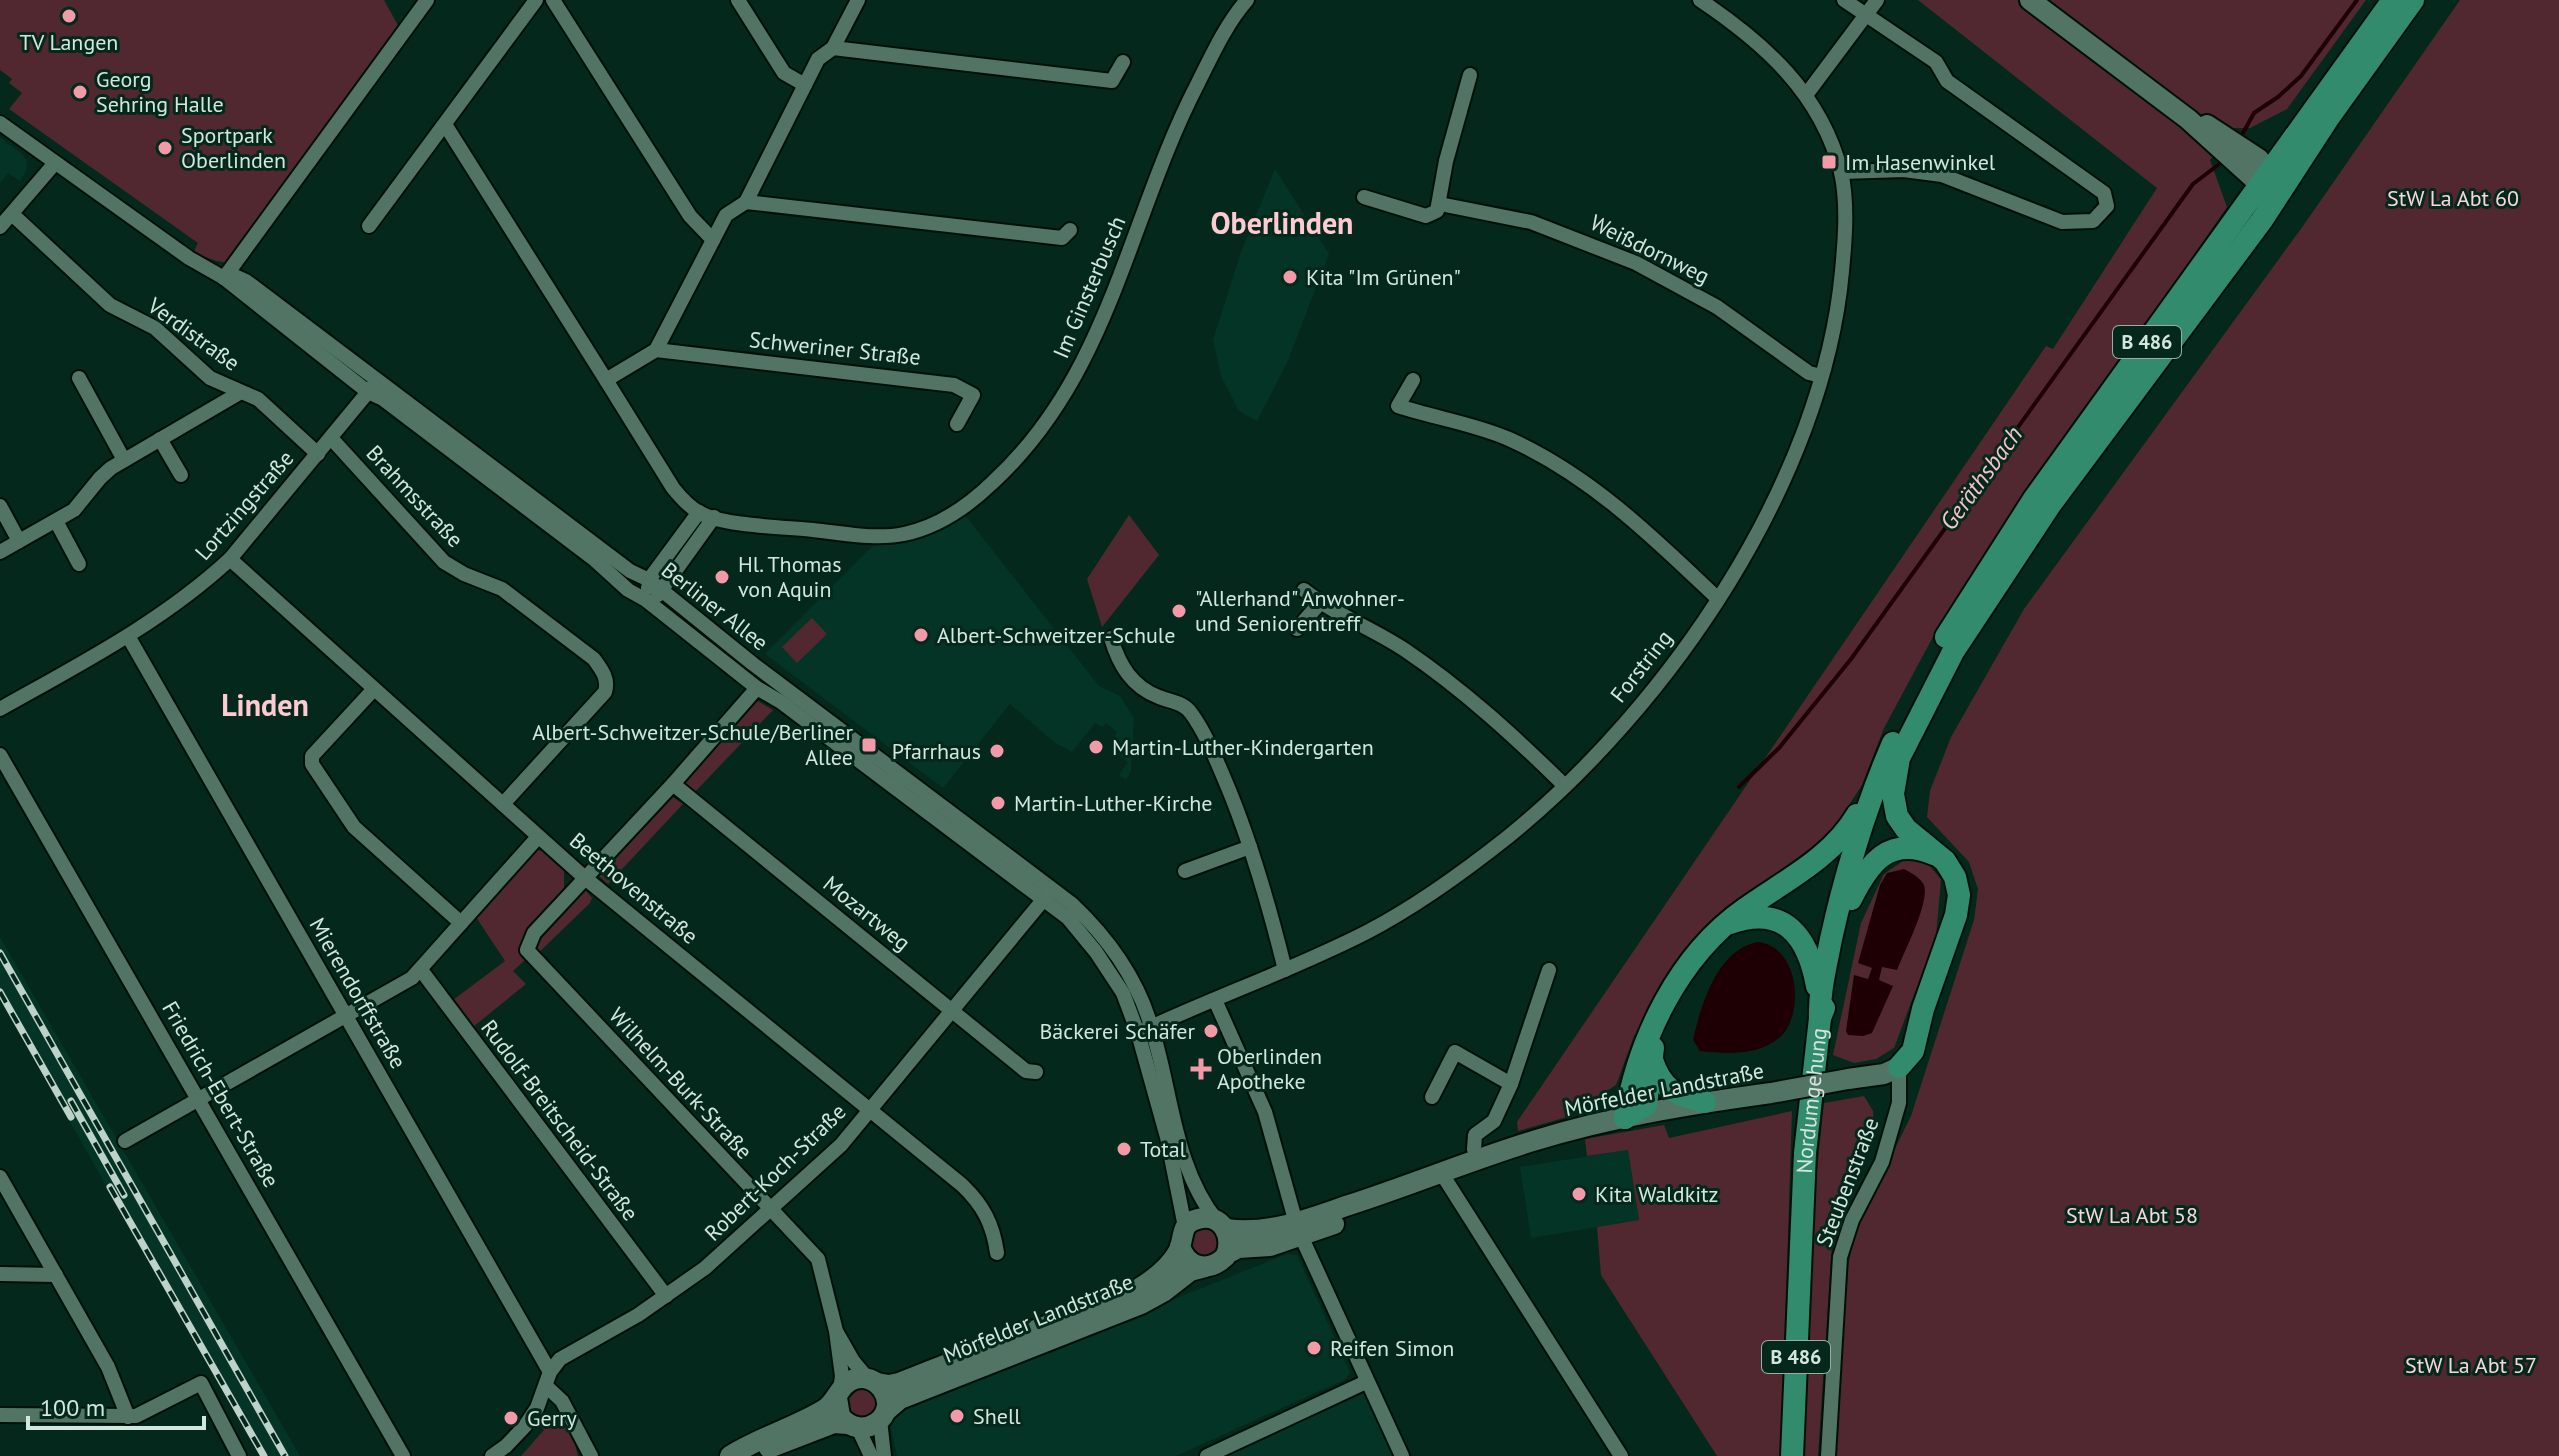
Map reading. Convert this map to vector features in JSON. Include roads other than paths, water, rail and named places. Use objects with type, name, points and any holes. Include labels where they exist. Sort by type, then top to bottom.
[{"type":"main road","points":[[2030,0],[2188,119],[2268,185]]},
{"type":"main road","name":"B 486","points":[[1899,758],[1953,652],[2268,185],[2298,132],[2393,0]]},
{"type":"main road","name":"B 486","points":[[1820,1018],[1819,995],[1840,898],[1874,788],[1910,703],[1941,644],[2034,499],[2268,185],[2329,117],[2413,0]]},
{"type":"main road","points":[[2188,119],[2205,124],[2259,159],[2268,185]]},
{"type":"main road","points":[[2244,147],[2269,146],[2298,132]]},
{"type":"main road","points":[[1899,758],[1893,794],[1897,816],[1906,829],[1945,861],[1958,886],[1958,906],[1923,1009],[1913,1051],[1899,1067]]},
{"type":"main road","name":"Nordumgehung","points":[[1792,1456],[1805,1153],[1820,1018],[1829,997],[1851,899],[1869,838],[1899,758]]},
{"type":"main road","points":[[1625,1118],[1639,1059],[1691,960],[1719,930],[1833,847],[1852,824],[1874,788]]},
{"type":"main road","points":[[1851,899],[1864,873],[1887,853],[1914,848],[1945,861]]},
{"type":"main road","points":[[1719,930],[1750,917],[1781,922],[1805,944],[1813,961],[1819,995]]},
{"type":"main road","points":[[1625,1118],[1646,1105],[1655,1033],[1662,1011]]},
{"type":"main road","points":[[1651,1059],[1657,1076],[1667,1088],[1705,1102]]},
{"type":"main road","name":"Mörfelder Landstraße","points":[[747,1456],[834,1423],[867,1428],[900,1399],[1141,1304],[1190,1271],[1216,1264],[1233,1249],[1270,1246],[1318,1216],[1548,1136],[1705,1102],[1884,1074],[1899,1067]]},
{"type":"main road","name":"Mörfelder Landstraße","points":[[730,1456],[819,1412],[854,1379],[889,1385],[899,1383],[1133,1292],[1160,1273],[1183,1236],[1202,1218],[1257,1231],[1298,1230],[1351,1218],[1442,1174]]},
{"type":"main road","points":[[1222,1225],[1230,1243],[1227,1254]]},
{"type":"main road","points":[[1183,1236],[1189,1262],[1205,1267]]},
{"type":"main road","points":[[872,1381],[886,1398],[883,1415]]},
{"type":"main road","points":[[839,1394],[838,1411],[853,1426]]},
{"type":"street","points":[[224,278],[427,0]]},
{"type":"street","points":[[369,226],[446,126],[536,0]]},
{"type":"street","points":[[553,0],[690,216],[713,240]]},
{"type":"street","points":[[738,0],[784,73],[805,85]]},
{"type":"street","points":[[606,380],[656,350],[726,215],[746,202],[818,59],[833,48],[858,0]]},
{"type":"street","name":"Im Ginsterbusch","points":[[699,512],[744,523],[876,537],[904,534],[949,517],[1004,472],[1056,409],[1094,343],[1178,121],[1228,27],[1247,0]]},
{"type":"street","name":"Forstring","points":[[1145,1029],[1370,930],[1421,899],[1507,838],[1565,786],[1659,681],[1717,598],[1775,500],[1800,443],[1839,305],[1844,257],[1841,172],[1825,128],[1806,95],[1785,68],[1757,41],[1700,0]]},
{"type":"street","points":[[1841,172],[1887,169],[1942,175],[2062,222],[2093,221],[2105,210],[2108,200],[2104,193],[1947,81],[1936,62],[1844,0]]},
{"type":"street","points":[[1806,95],[1877,0]]},
{"type":"street","points":[[833,48],[1112,81],[1123,62]]},
{"type":"street","points":[[1440,204],[1446,161],[1470,75]]},
{"type":"street","name":"Berliner Allee","points":[[0,123],[189,258],[224,278],[630,571],[649,580],[855,741],[1054,888],[1089,920],[1118,955],[1136,988],[1163,1102],[1189,1174],[1200,1197],[1222,1225]]},
{"type":"street","points":[[446,126],[673,488],[699,512],[649,580],[649,602]]},
{"type":"street","points":[[0,227],[55,163]]},
{"type":"street","name":"Weißdornweg","points":[[1364,197],[1426,216],[1437,211],[1440,204],[1531,222],[1636,263],[1706,301],[1809,373],[1821,376]]},
{"type":"street","points":[[746,202],[1062,238],[1070,230]]},
{"type":"street","name":"Verdistraße","points":[[12,214],[110,305],[155,328],[210,378],[265,404],[318,454]]},
{"type":"street","name":"Schweriner Straße","points":[[656,350],[954,385],[973,395],[957,424]]},
{"type":"street","points":[[79,378],[124,460]]},
{"type":"street","points":[[1413,380],[1398,406],[1506,438],[1537,452],[1630,516],[1717,598]]},
{"type":"street","name":"Berliner Allee","points":[[373,386],[383,399],[595,560],[625,588],[649,602],[757,688],[781,702],[1074,924],[1111,972],[1145,1029]]},
{"type":"street","name":"Lortzingstraße","points":[[0,709],[128,636],[185,597],[230,559],[373,386]]},
{"type":"street","points":[[0,552],[78,507],[105,472],[241,392]]},
{"type":"street","name":"Brahmsstraße","points":[[331,438],[444,562],[464,574],[502,589],[594,659],[605,676],[605,692],[503,804]]},
{"type":"street","points":[[160,439],[181,475]]},
{"type":"street","points":[[0,506],[19,541]]},
{"type":"street","points":[[649,602],[714,517]]},
{"type":"street","points":[[56,521],[79,564]]},
{"type":"street","name":"Beethovenstraße","points":[[230,559],[585,878],[962,1185],[990,1220],[997,1253]]},
{"type":"street","points":[[1304,590],[1320,603],[1369,627],[1446,679],[1518,739],[1565,786]]},
{"type":"street","points":[[1297,629],[1320,603]]},
{"type":"street","name":"Mierendorffstraße","points":[[128,636],[346,1016],[591,1456]]},
{"type":"street","points":[[1111,638],[1118,659],[1136,683],[1157,696],[1182,704],[1189,711],[1217,763],[1250,847],[1285,970]]},
{"type":"street","points":[[585,878],[757,688]]},
{"type":"street","points":[[374,689],[312,756],[312,764],[354,827],[461,923]]},
{"type":"street","name":"Friedrich-Ebert-Straße","points":[[0,755],[403,1456]]},
{"type":"street","name":"Mozartweg","points":[[673,784],[1026,1071],[1036,1072]]},
{"type":"street","points":[[125,1141],[412,978],[538,837]]},
{"type":"street","points":[[1185,871],[1250,847]]},
{"type":"street","name":"Wilhelm-Burk-Straße","points":[[585,878],[534,933],[527,950],[820,1263],[836,1331],[842,1376],[839,1394]]},
{"type":"street","name":"Robert-Koch-Straße","points":[[548,1379],[556,1362],[638,1315],[728,1250],[841,1145],[1054,888]]},
{"type":"street","name":"Rudolf-Breitscheid-Straße","points":[[421,970],[666,1296]]},
{"type":"street","points":[[1477,1160],[1475,1135],[1494,1121],[1511,1084],[1549,970]]},
{"type":"street","points":[[1215,1000],[1265,1112],[1298,1230],[1402,1456]]},
{"type":"street","points":[[1432,1097],[1455,1052],[1511,1084]]},
{"type":"street","name":"Steubenstraße","points":[[1828,1456],[1840,1257],[1852,1220],[1882,1162],[1899,1103],[1899,1067]]},
{"type":"street","name":"Berliner Allee","points":[[1163,1102],[1183,1236]]},
{"type":"street","points":[[1442,1174],[1621,1456]]},
{"type":"street","points":[[0,1177],[114,1380],[128,1417]]},
{"type":"street","points":[[0,1274],[56,1275]]},
{"type":"street","name":"Wilhelm-Burk-Straße","points":[[836,1331],[853,1361],[872,1381]]},
{"type":"street","points":[[492,1456],[521,1432],[537,1408],[548,1379]]},
{"type":"street","points":[[1207,1456],[1366,1382]]},
{"type":"street","points":[[0,1415],[128,1417],[144,1414],[201,1383],[239,1456]]},
{"type":"street","points":[[883,1415],[884,1456]]},
{"type":"street","points":[[853,1426],[871,1456]]},
{"type":"waterway","name":"Geräthsbach","points":[[2243,133],[2254,113],[2301,76],[2357,0]]},
{"type":"waterway","name":"Geräthsbach","points":[[1739,787],[1779,748],[1851,659],[2193,184],[2218,165]]},
{"type":"railway","points":[[0,953],[285,1456]]},
{"type":"railway","points":[[0,992],[71,1117]]},
{"type":"railway","points":[[71,1101],[124,1195]]},
{"type":"railway","points":[[110,1187],[264,1456]]},
{"type":"place","name":"TV Langen","points":[[69,16]]},
{"type":"place","name":"Georg Sehring Halle","points":[[80,92]]},
{"type":"place","name":"Sportpark Oberlinden","points":[[165,148]]},
{"type":"place","name":"Im Hasenwinkel","points":[[1829,162]]},
{"type":"place","name":"Kita \"Im Grünen\"","points":[[1290,277]]},
{"type":"place","name":"Hl. Thomas von Aquin","points":[[722,577]]},
{"type":"place","name":"\"Allerhand\" Anwohner- und Seniorentreff","points":[[1179,611]]},
{"type":"place","name":"Albert-Schweitzer-Schule","points":[[921,635]]},
{"type":"place","name":"Albert-Schweitzer-Schule/Berliner Allee","points":[[869,745]]},
{"type":"place","name":"Martin-Luther-Kindergarten","points":[[1096,747]]},
{"type":"place","name":"Pfarrhaus","points":[[997,751]]},
{"type":"place","name":"Martin-Luther-Kirche","points":[[998,803]]},
{"type":"place","name":"Bäckerei Schäfer","points":[[1211,1031]]},
{"type":"place","name":"Oberlinden Apotheke","points":[[1201,1069]]},
{"type":"place","name":"Total","points":[[1124,1149]]},
{"type":"place","name":"Kita Waldkitz","points":[[1579,1194]]},
{"type":"place","name":"Reifen Simon","points":[[1314,1348]]},
{"type":"place","name":"Shell","points":[[957,1416]]},
{"type":"place","name":"Gerry","points":[[511,1418]]},
{"type":"district","name":"Oberlinden","points":[[1282,222]]},
{"type":"district","name":"Linden","points":[[265,704]]},
{"type":"park label","name":"StW La Abt 60","points":[[2453,198]]},
{"type":"park label","name":"StW La Abt 58","points":[[2132,1215]]},
{"type":"park label","name":"StW La Abt 57","points":[[2471,1365]]}]
